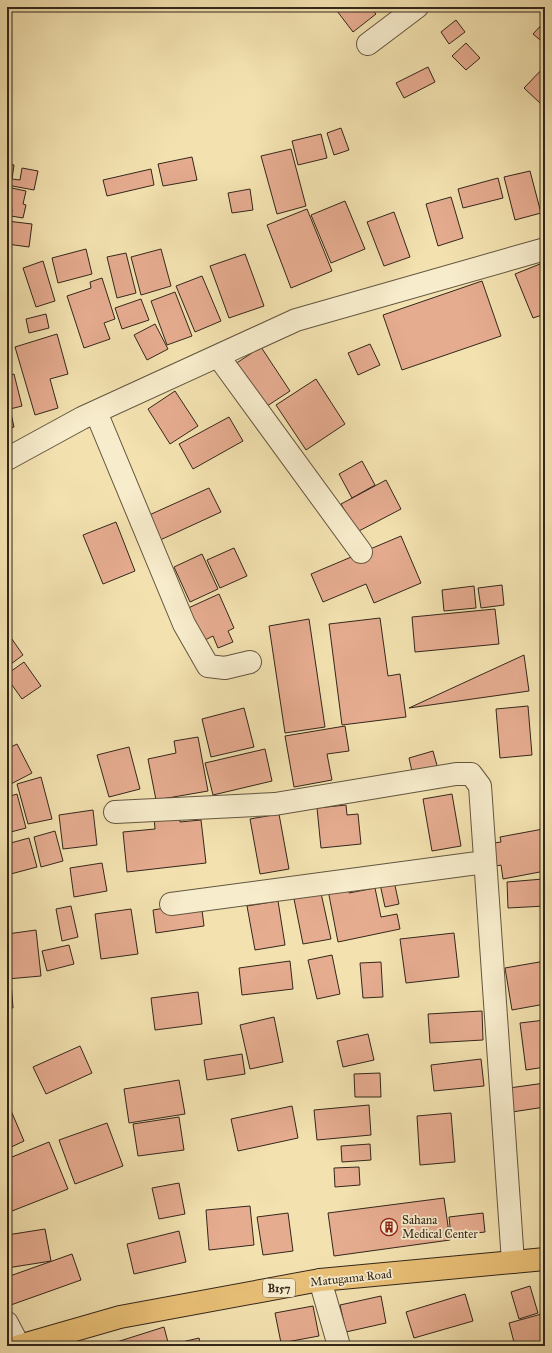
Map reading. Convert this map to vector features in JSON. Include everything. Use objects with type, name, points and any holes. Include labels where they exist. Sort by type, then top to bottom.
[{"type":"main road","name":"Matugama Road","points":[[19,1346],[120,1317],[320,1280],[545,1259]]},
{"type":"street","points":[[368,44],[417,7]]},
{"type":"street","points":[[7,459],[96,412],[296,320],[545,249]]},
{"type":"street","points":[[218,356],[361,552]]},
{"type":"street","points":[[96,412],[184,624],[208,666],[225,668],[250,662]]},
{"type":"street","points":[[115,812],[275,804],[456,774],[471,774],[480,786],[513,1262]]},
{"type":"street","points":[[171,904],[485,862]]},
{"type":"street","points":[[320,1280],[339,1346]]},
{"type":"street","points":[[7,1323],[19,1346]]},
{"type":"building","points":[[334,7],[370,7],[376,14],[353,32]]},
{"type":"building","points":[[456,20],[465,32],[449,44],[441,32]]},
{"type":"building","points":[[545,21],[545,44],[533,34]]},
{"type":"building","points":[[466,43],[480,58],[466,70],[452,56]]},
{"type":"building","points":[[545,66],[545,100],[541,104],[524,88]]},
{"type":"building","points":[[428,67],[435,82],[404,98],[396,83]]},
{"type":"building","points":[[341,128],[349,150],[334,155],[327,133]]},
{"type":"building","points":[[321,134],[327,158],[298,165],[292,141]]},
{"type":"building","points":[[291,149],[306,206],[277,214],[261,156]]},
{"type":"building","points":[[192,157],[197,180],[163,186],[158,164]]},
{"type":"building","points":[[7,164],[14,165],[12,179],[20,180],[22,168],[38,171],[34,190],[7,185]]},
{"type":"building","points":[[151,169],[154,185],[107,196],[103,180]]},
{"type":"building","points":[[530,171],[541,213],[515,220],[504,177]]},
{"type":"building","points":[[498,178],[503,198],[463,208],[458,189]]},
{"type":"building","points":[[7,187],[26,191],[23,204],[26,205],[23,218],[11,216],[12,209],[7,208]]},
{"type":"building","points":[[250,189],[253,210],[232,213],[228,193]]},
{"type":"building","points":[[451,197],[463,238],[438,246],[426,204]]},
{"type":"building","points":[[345,201],[365,249],[331,263],[311,215]]},
{"type":"building","points":[[307,209],[332,271],[291,288],[267,225]]},
{"type":"building","points":[[394,212],[410,257],[384,266],[367,222]]},
{"type":"building","points":[[7,221],[32,224],[29,247],[7,244]]},
{"type":"building","points":[[86,249],[92,274],[58,283],[52,258]]},
{"type":"building","points":[[161,249],[171,286],[141,295],[131,257]]},
{"type":"building","points":[[126,253],[136,293],[117,298],[107,257]]},
{"type":"building","points":[[245,254],[264,306],[229,318],[210,266]]},
{"type":"building","points":[[43,261],[55,301],[36,307],[23,268]]},
{"type":"building","points":[[540,264],[545,276],[545,314],[533,318],[515,274]]},
{"type":"building","points":[[202,276],[221,321],[195,332],[176,286]]},
{"type":"building","points":[[102,278],[115,319],[104,323],[110,339],[84,348],[67,296],[91,288],[90,282]]},
{"type":"building","points":[[482,281],[501,336],[402,370],[383,315]]},
{"type":"building","points":[[175,292],[192,336],[167,345],[151,301]]},
{"type":"building","points":[[141,299],[149,320],[122,329],[115,308]]},
{"type":"building","points":[[46,314],[49,328],[29,333],[26,319]]},
{"type":"building","points":[[155,324],[168,349],[147,360],[134,335]]},
{"type":"building","points":[[57,334],[68,374],[50,379],[58,408],[35,415],[15,347]]},
{"type":"building","points":[[370,344],[380,365],[358,375],[348,353]]},
{"type":"building","points":[[261,347],[290,391],[264,408],[235,364]]},
{"type":"building","points":[[14,374],[22,406],[10,409],[14,427],[7,429],[7,376]]},
{"type":"building","points":[[316,379],[345,424],[306,450],[276,405]]},
{"type":"building","points":[[175,391],[198,426],[170,444],[148,409]]},
{"type":"building","points":[[229,417],[243,441],[193,469],[179,444]]},
{"type":"building","points":[[362,461],[375,485],[352,498],[339,474]]},
{"type":"building","points":[[386,480],[401,509],[357,532],[341,504]]},
{"type":"building","points":[[209,488],[221,512],[158,541],[147,516]]},
{"type":"building","points":[[116,522],[135,571],[103,584],[83,535]]},
{"type":"building","points":[[401,536],[421,583],[374,603],[366,584],[323,602],[311,574]]},
{"type":"building","points":[[234,548],[247,576],[220,588],[207,560]]},
{"type":"building","points":[[202,554],[218,589],[190,602],[174,567]]},
{"type":"building","points":[[502,585],[504,605],[481,608],[478,588]]},
{"type":"building","points":[[474,586],[476,608],[444,611],[442,590]]},
{"type":"building","points":[[219,594],[234,628],[228,631],[233,642],[218,648],[213,636],[201,642],[186,609]]},
{"type":"building","points":[[495,609],[499,644],[415,652],[412,617]]},
{"type":"building","points":[[380,618],[388,676],[400,674],[406,717],[342,725],[329,624]]},
{"type":"building","points":[[309,619],[325,727],[285,733],[269,626]]},
{"type":"building","points":[[7,632],[23,655],[7,667]]},
{"type":"building","points":[[524,655],[529,691],[409,708]]},
{"type":"building","points":[[24,662],[41,686],[22,699],[7,678],[7,674]]},
{"type":"building","points":[[528,706],[532,755],[500,758],[496,709]]},
{"type":"building","points":[[244,708],[254,747],[211,757],[202,719]]},
{"type":"building","points":[[345,726],[349,751],[327,754],[332,780],[294,787],[285,736]]},
{"type":"building","points":[[198,737],[208,791],[156,800],[148,759],[176,753],[174,741]]},
{"type":"building","points":[[17,744],[32,773],[7,786],[7,749]]},
{"type":"building","points":[[129,747],[140,789],[109,797],[97,755]]},
{"type":"building","points":[[265,749],[272,781],[213,795],[205,763]]},
{"type":"building","points":[[433,751],[438,769],[413,776],[409,758]]},
{"type":"building","points":[[41,777],[52,819],[28,824],[17,784]]},
{"type":"building","points":[[17,794],[26,828],[7,833],[7,797]]},
{"type":"building","points":[[452,794],[461,846],[432,851],[423,799]]},
{"type":"building","points":[[346,805],[347,815],[358,814],[361,844],[321,848],[317,808]]},
{"type":"building","points":[[93,810],[97,845],[63,849],[59,815]]},
{"type":"building","points":[[179,814],[180,822],[201,820],[206,863],[127,872],[123,832],[155,829],[154,817]]},
{"type":"building","points":[[279,814],[289,869],[260,874],[250,819]]},
{"type":"building","points":[[543,829],[545,840],[545,871],[503,879],[501,865],[491,867],[487,844],[501,842],[500,837]]},
{"type":"building","points":[[55,831],[63,861],[41,867],[34,837]]},
{"type":"building","points":[[29,838],[37,867],[7,875],[7,844]]},
{"type":"building","points":[[102,863],[107,891],[74,897],[70,868]]},
{"type":"building","points":[[543,879],[545,906],[508,908],[507,882]]},
{"type":"building","points":[[394,881],[399,904],[385,907],[380,884]]},
{"type":"building","points":[[348,886],[349,893],[375,888],[381,917],[397,914],[400,929],[338,942],[328,890]]},
{"type":"building","points":[[321,893],[331,939],[303,944],[294,899]]},
{"type":"building","points":[[278,901],[285,945],[255,950],[247,906]]},
{"type":"building","points":[[201,902],[204,926],[156,933],[153,910]]},
{"type":"building","points":[[71,906],[78,937],[62,941],[56,909]]},
{"type":"building","points":[[131,909],[138,954],[101,959],[95,914]]},
{"type":"building","points":[[36,930],[41,976],[7,979],[7,934]]},
{"type":"building","points":[[454,933],[459,977],[406,983],[400,939]]},
{"type":"building","points":[[69,945],[74,964],[47,971],[42,951]]},
{"type":"building","points":[[332,955],[340,994],[317,999],[308,960]]},
{"type":"building","points":[[290,961],[293,989],[242,995],[239,968]]},
{"type":"building","points":[[545,961],[545,1004],[512,1010],[505,968]]},
{"type":"building","points":[[381,962],[383,997],[363,998],[360,963]]},
{"type":"building","points":[[7,982],[11,982],[13,1008],[7,1008]]},
{"type":"building","points":[[198,992],[202,1024],[155,1030],[151,998]]},
{"type":"building","points":[[482,1011],[483,1040],[430,1043],[428,1014]]},
{"type":"building","points":[[274,1017],[283,1062],[250,1069],[240,1025]]},
{"type":"building","points":[[545,1020],[545,1067],[526,1070],[520,1023]]},
{"type":"building","points":[[368,1034],[374,1060],[343,1067],[337,1041]]},
{"type":"building","points":[[80,1046],[92,1073],[46,1094],[33,1067]]},
{"type":"building","points":[[242,1054],[245,1074],[207,1080],[204,1060]]},
{"type":"building","points":[[481,1059],[484,1086],[434,1091],[431,1065]]},
{"type":"building","points":[[380,1073],[381,1097],[355,1097],[354,1074]]},
{"type":"building","points":[[179,1080],[185,1114],[129,1123],[124,1089]]},
{"type":"building","points":[[545,1083],[545,1107],[512,1112],[509,1088]]},
{"type":"building","points":[[369,1105],[371,1135],[317,1140],[314,1110]]},
{"type":"building","points":[[9,1106],[24,1141],[7,1149],[7,1107]]},
{"type":"building","points":[[292,1106],[298,1138],[238,1151],[231,1119]]},
{"type":"building","points":[[451,1113],[455,1162],[420,1165],[417,1116]]},
{"type":"building","points":[[179,1117],[184,1150],[138,1156],[133,1124]]},
{"type":"building","points":[[107,1123],[123,1166],[75,1184],[59,1140]]},
{"type":"building","points":[[49,1142],[68,1189],[7,1213],[7,1159]]},
{"type":"building","points":[[370,1144],[371,1160],[342,1162],[341,1146]]},
{"type":"building","points":[[359,1167],[360,1185],[335,1187],[334,1168]]},
{"type":"building","points":[[179,1183],[185,1214],[159,1219],[152,1188]]},
{"type":"building","name":"Sahana Medical Center","points":[[444,1198],[450,1240],[334,1256],[328,1213]]},
{"type":"building","points":[[542,1201],[545,1201],[545,1230],[544,1230]]},
{"type":"building","points":[[250,1206],[254,1245],[209,1250],[206,1210]]},
{"type":"building","points":[[288,1213],[293,1251],[263,1255],[257,1217]]},
{"type":"building","points":[[483,1213],[485,1232],[451,1236],[449,1217]]},
{"type":"building","points":[[45,1229],[51,1261],[7,1268],[7,1235]]},
{"type":"building","points":[[179,1231],[186,1262],[134,1274],[127,1244]]},
{"type":"building","points":[[72,1254],[81,1280],[8,1306],[7,1277]]},
{"type":"building","points":[[530,1286],[538,1313],[519,1319],[511,1292]]},
{"type":"building","points":[[465,1294],[473,1321],[414,1338],[406,1312]]},
{"type":"building","points":[[381,1296],[386,1323],[346,1332],[340,1305]]},
{"type":"building","points":[[313,1306],[319,1336],[281,1343],[275,1313]]},
{"type":"building","points":[[545,1313],[545,1346],[515,1346],[509,1323]]},
{"type":"building","points":[[164,1327],[169,1346],[104,1346]]},
{"type":"building","points":[[199,1338],[201,1346],[183,1346],[182,1342]]},
{"type":"place","name":"Sahana Medical Center","points":[[389,1227]]}]
